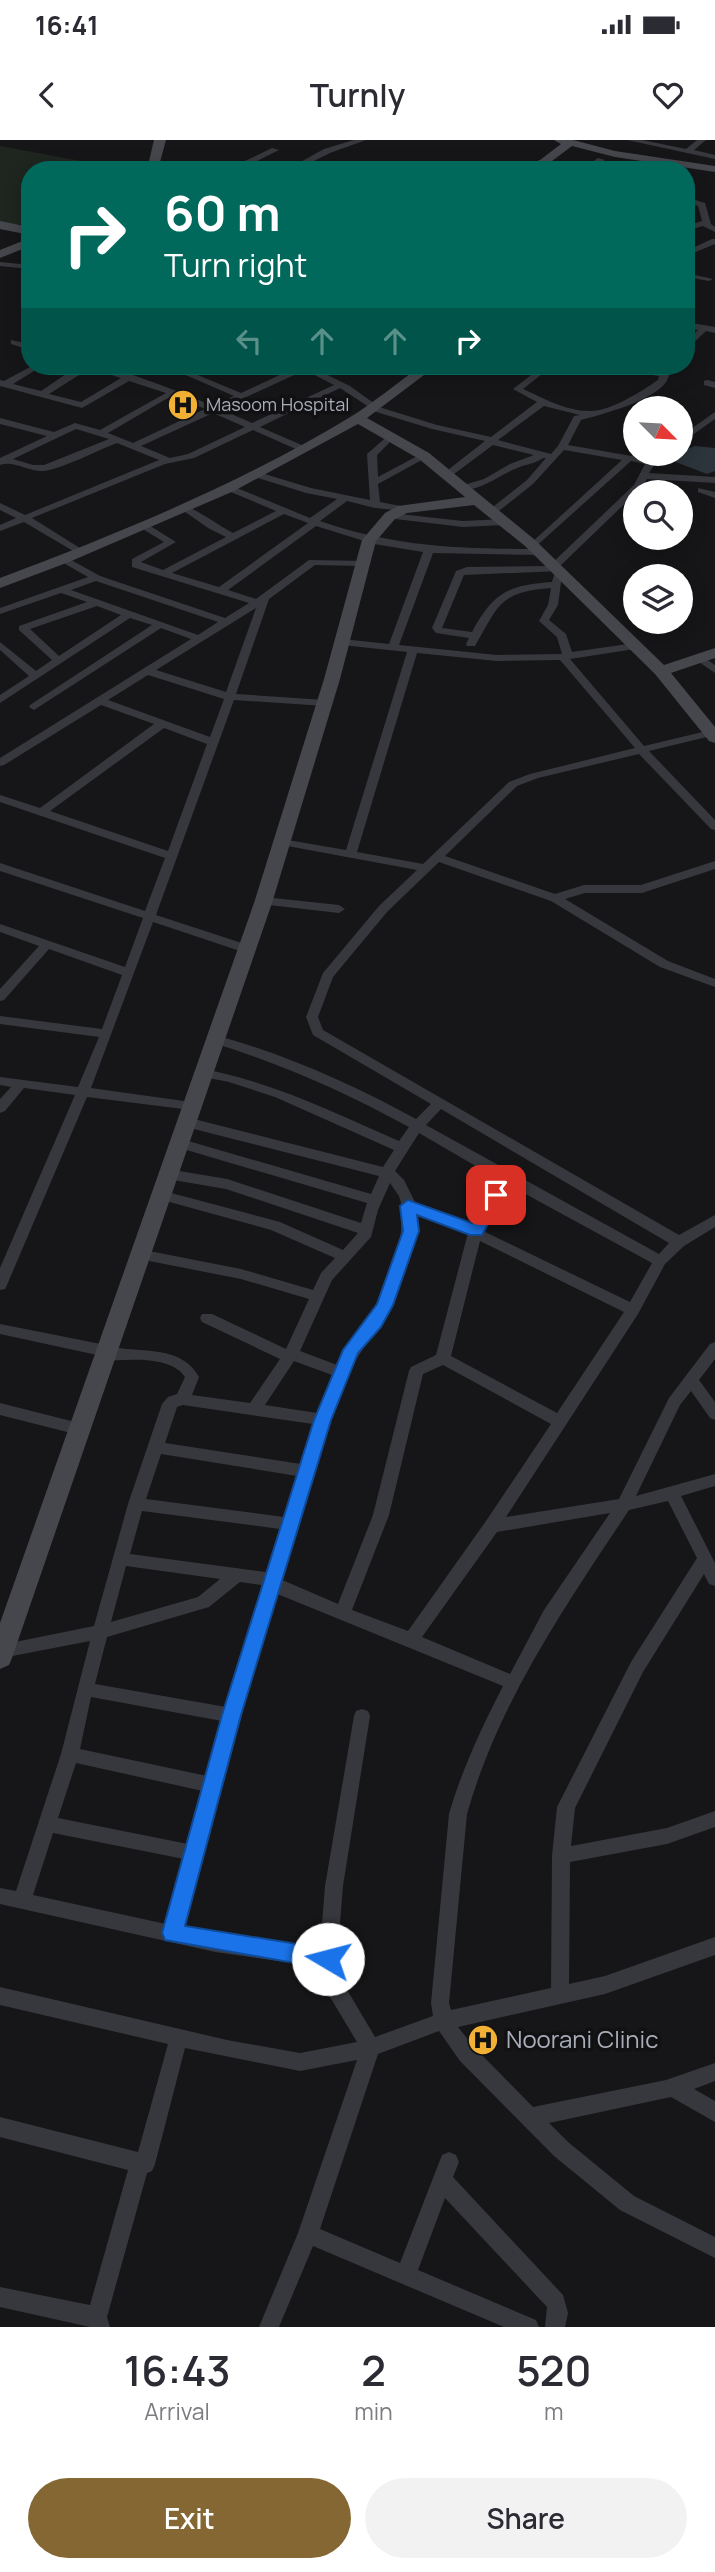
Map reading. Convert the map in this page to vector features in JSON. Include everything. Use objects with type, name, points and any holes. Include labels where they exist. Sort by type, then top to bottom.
[{"type":"street","points":[[156,161],[160,140]]},
{"type":"street","points":[[308,161],[327,151],[362,140]]},
{"type":"street","points":[[631,140],[715,158]]},
{"type":"street","points":[[687,152],[702,140]]},
{"type":"street","points":[[543,161],[567,141],[586,149],[641,161]]},
{"type":"street","points":[[251,161],[275,150]]},
{"type":"street","points":[[695,168],[715,169]]},
{"type":"street","points":[[695,202],[702,205],[706,222],[715,230]]},
{"type":"street","points":[[695,226],[706,222]]},
{"type":"street","points":[[0,228],[21,232]]},
{"type":"street","points":[[697,250],[715,242]]},
{"type":"street","points":[[0,254],[21,246]]},
{"type":"street","points":[[697,250],[715,254]]},
{"type":"street","points":[[0,264],[21,266]]},
{"type":"street","points":[[695,277],[709,279]]},
{"type":"street","points":[[695,326],[715,330]]},
{"type":"street","points":[[695,338],[704,328]]},
{"type":"street","points":[[14,342],[21,344]]},
{"type":"street","points":[[2,384],[21,374]]},
{"type":"street","points":[[41,395],[73,375]]},
{"type":"street","points":[[123,375],[173,392],[301,448]]},
{"type":"street","points":[[190,375],[240,396]]},
{"type":"street","points":[[133,446],[285,375]]},
{"type":"street","points":[[321,375],[374,408],[435,427],[553,457]]},
{"type":"street","points":[[0,583],[144,526],[229,488],[358,418],[417,375]]},
{"type":"street","points":[[537,375],[517,388],[544,402],[589,414]]},
{"type":"street","points":[[1,1655],[264,901],[325,703],[369,540],[389,510],[477,500],[530,482],[562,447],[577,418],[610,410],[640,396],[659,385],[664,375]]},
{"type":"street","points":[[2,384],[82,405],[129,377]]},
{"type":"street","points":[[0,528],[168,460],[191,456],[340,385]]},
{"type":"street","points":[[101,433],[173,392]]},
{"type":"street","points":[[447,475],[544,402]]},
{"type":"street","points":[[693,431],[715,415]]},
{"type":"street","points":[[358,418],[424,456],[536,549],[556,573],[661,671],[713,736],[522,779],[497,798],[383,909],[327,976],[312,1017],[317,1032],[679,1242]]},
{"type":"street","points":[[0,421],[54,435]]},
{"type":"street","points":[[3,459],[75,426],[118,439],[168,460]]},
{"type":"street","points":[[389,510],[373,483],[372,454],[391,436]]},
{"type":"street","points":[[3,459],[32,468],[45,468],[118,439]]},
{"type":"street","points":[[562,447],[623,457]]},
{"type":"street","points":[[477,500],[487,481],[542,454]]},
{"type":"street","points":[[373,483],[424,456]]},
{"type":"street","points":[[229,488],[314,522],[369,540],[429,549],[536,549],[623,464]]},
{"type":"street","points":[[465,655],[487,613],[506,592],[556,573],[638,486],[649,466]]},
{"type":"street","points":[[255,474],[309,491],[389,510],[463,524],[504,522]]},
{"type":"street","points":[[644,475],[715,480]]},
{"type":"street","points":[[701,490],[715,495]]},
{"type":"street","points":[[220,591],[345,498]]},
{"type":"street","points":[[0,506],[80,552]]},
{"type":"street","points":[[184,507],[211,526],[233,537]]},
{"type":"street","points":[[163,574],[285,510]]},
{"type":"street","points":[[144,526],[172,542],[134,563],[220,591],[260,600]]},
{"type":"street","points":[[393,648],[429,549]]},
{"type":"street","points":[[64,559],[96,578],[224,621]]},
{"type":"street","points":[[0,762],[101,701],[317,561],[362,563]]},
{"type":"street","points":[[475,636],[440,631],[437,628],[460,573],[467,570],[556,573]]},
{"type":"street","points":[[556,573],[554,605],[544,621],[562,636],[565,657],[642,750],[715,827]]},
{"type":"street","points":[[0,611],[96,578]]},
{"type":"street","points":[[61,590],[198,638]]},
{"type":"street","points":[[0,1285],[5,1256],[83,1091],[106,1034],[230,697],[260,600]]},
{"type":"street","points":[[59,661],[23,628],[96,603]]},
{"type":"street","points":[[0,700],[129,614]]},
{"type":"street","points":[[34,707],[159,625]]},
{"type":"street","points":[[342,642],[497,658],[565,657],[635,646]]},
{"type":"street","points":[[0,645],[36,676]]},
{"type":"street","points":[[351,854],[413,650]]},
{"type":"street","points":[[661,671],[708,655],[715,670]]},
{"type":"street","points":[[147,671],[230,697],[325,703]]},
{"type":"street","points":[[101,701],[213,742]]},
{"type":"street","points":[[41,812],[163,723]]},
{"type":"street","points":[[0,798],[172,856]]},
{"type":"street","points":[[282,842],[425,868]]},
{"type":"street","points":[[436,857],[555,898],[657,961],[715,983]]},
{"type":"street","points":[[555,898],[584,889],[642,889],[715,865]]},
{"type":"street","points":[[0,867],[247,949]]},
{"type":"street","points":[[264,901],[339,909]]},
{"type":"street","points":[[0,928],[129,973]]},
{"type":"street","points":[[0,997],[47,944]]},
{"type":"street","points":[[0,1020],[106,1034]]},
{"type":"street","points":[[215,1040],[266,1054],[309,1072],[418,1126],[660,1261]]},
{"type":"street","points":[[203,1073],[233,1077],[260,1086],[402,1148]]},
{"type":"street","points":[[0,1081],[83,1091],[189,1114],[387,1172],[404,1188],[408,1206],[411,1231],[385,1305],[375,1323],[351,1350],[306,1471],[232,1715],[173,1933]]},
{"type":"street","points":[[0,1108],[20,1083]]},
{"type":"street","points":[[253,1411],[290,1356],[326,1277],[361,1241],[387,1172],[418,1126],[438,1104]]},
{"type":"street","points":[[178,1143],[376,1200]]},
{"type":"street","points":[[167,1174],[227,1184],[366,1230]]},
{"type":"street","points":[[443,1358],[475,1232],[506,1177]]},
{"type":"street","points":[[160,1195],[275,1226],[346,1256]]},
{"type":"street","points":[[408,1206],[475,1232],[633,1310]]},
{"type":"street","points":[[411,1640],[492,1526],[633,1310],[660,1261],[679,1242],[713,1224]]},
{"type":"street","points":[[139,1254],[241,1274],[317,1296]]},
{"type":"street","points":[[207,1318],[290,1356],[341,1372]]},
{"type":"street","points":[[0,1329],[105,1353],[161,1358],[186,1367],[192,1377],[183,1399]]},
{"type":"street","points":[[715,1348],[674,1402],[625,1503],[550,1615],[492,1724],[465,1789],[458,1814],[440,2003],[443,2021],[467,2054],[561,2149],[627,2203],[715,2248]]},
{"type":"street","points":[[443,1358],[560,1422]]},
{"type":"street","points":[[343,1613],[380,1515],[416,1371],[443,1358]]},
{"type":"street","points":[[691,1379],[715,1415]]},
{"type":"street","points":[[22,1901],[70,1754],[120,1559],[170,1404],[183,1399],[323,1420]]},
{"type":"street","points":[[0,1409],[79,1429]]},
{"type":"street","points":[[155,1447],[306,1471]]},
{"type":"street","points":[[492,1526],[649,1500],[715,1480]]},
{"type":"street","points":[[672,1493],[715,1579]]},
{"type":"street","points":[[136,1504],[289,1524]]},
{"type":"street","points":[[120,1559],[271,1582],[514,1683]]},
{"type":"street","points":[[560,1995],[561,1856],[566,1807],[637,1667],[705,1559]]},
{"type":"street","points":[[1,1655],[100,1632],[203,1602],[237,1575]]},
{"type":"street","points":[[85,1689],[232,1715]]},
{"type":"street","points":[[269,2327],[308,2234],[371,2048],[334,1986],[328,1959],[334,1886],[362,1716]]},
{"type":"street","points":[[70,1754],[213,1785]]},
{"type":"street","points":[[561,1856],[667,1836],[715,1819]]},
{"type":"street","points":[[47,1824],[195,1853]]},
{"type":"street","points":[[0,1896],[173,1933],[328,1959]]},
{"type":"street","points":[[0,1996],[300,2062],[371,2048],[443,2021],[605,1985],[715,1946]]},
{"type":"street","points":[[0,2127],[145,2164],[178,2037]]},
{"type":"street","points":[[529,2117],[673,2087],[715,2072]]},
{"type":"street","points":[[673,2087],[715,2112]]},
{"type":"street","points":[[0,2297],[99,2322],[140,2163]]},
{"type":"street","points":[[405,2276],[445,2171],[556,2302],[558,2313],[555,2327]]},
{"type":"street","points":[[308,2234],[529,2327]]},
{"type":"shaded area","points":[[0,146],[81,161],[21,161],[21,224],[0,223]]},
{"type":"shaded area","points":[[693,447],[715,448],[715,471],[707,474],[686,466],[693,466]]},
{"type":"place","name":"Masoom Hospital","points":[[183,405]]},
{"type":"place","name":"Noorani Clinic","points":[[483,2040]]},
{"type":"route","points":[[328,1959],[173,1933],[270,1584],[323,1420],[351,1350],[375,1323],[385,1305],[411,1231],[408,1206],[476,1231],[496,1195]]}]
